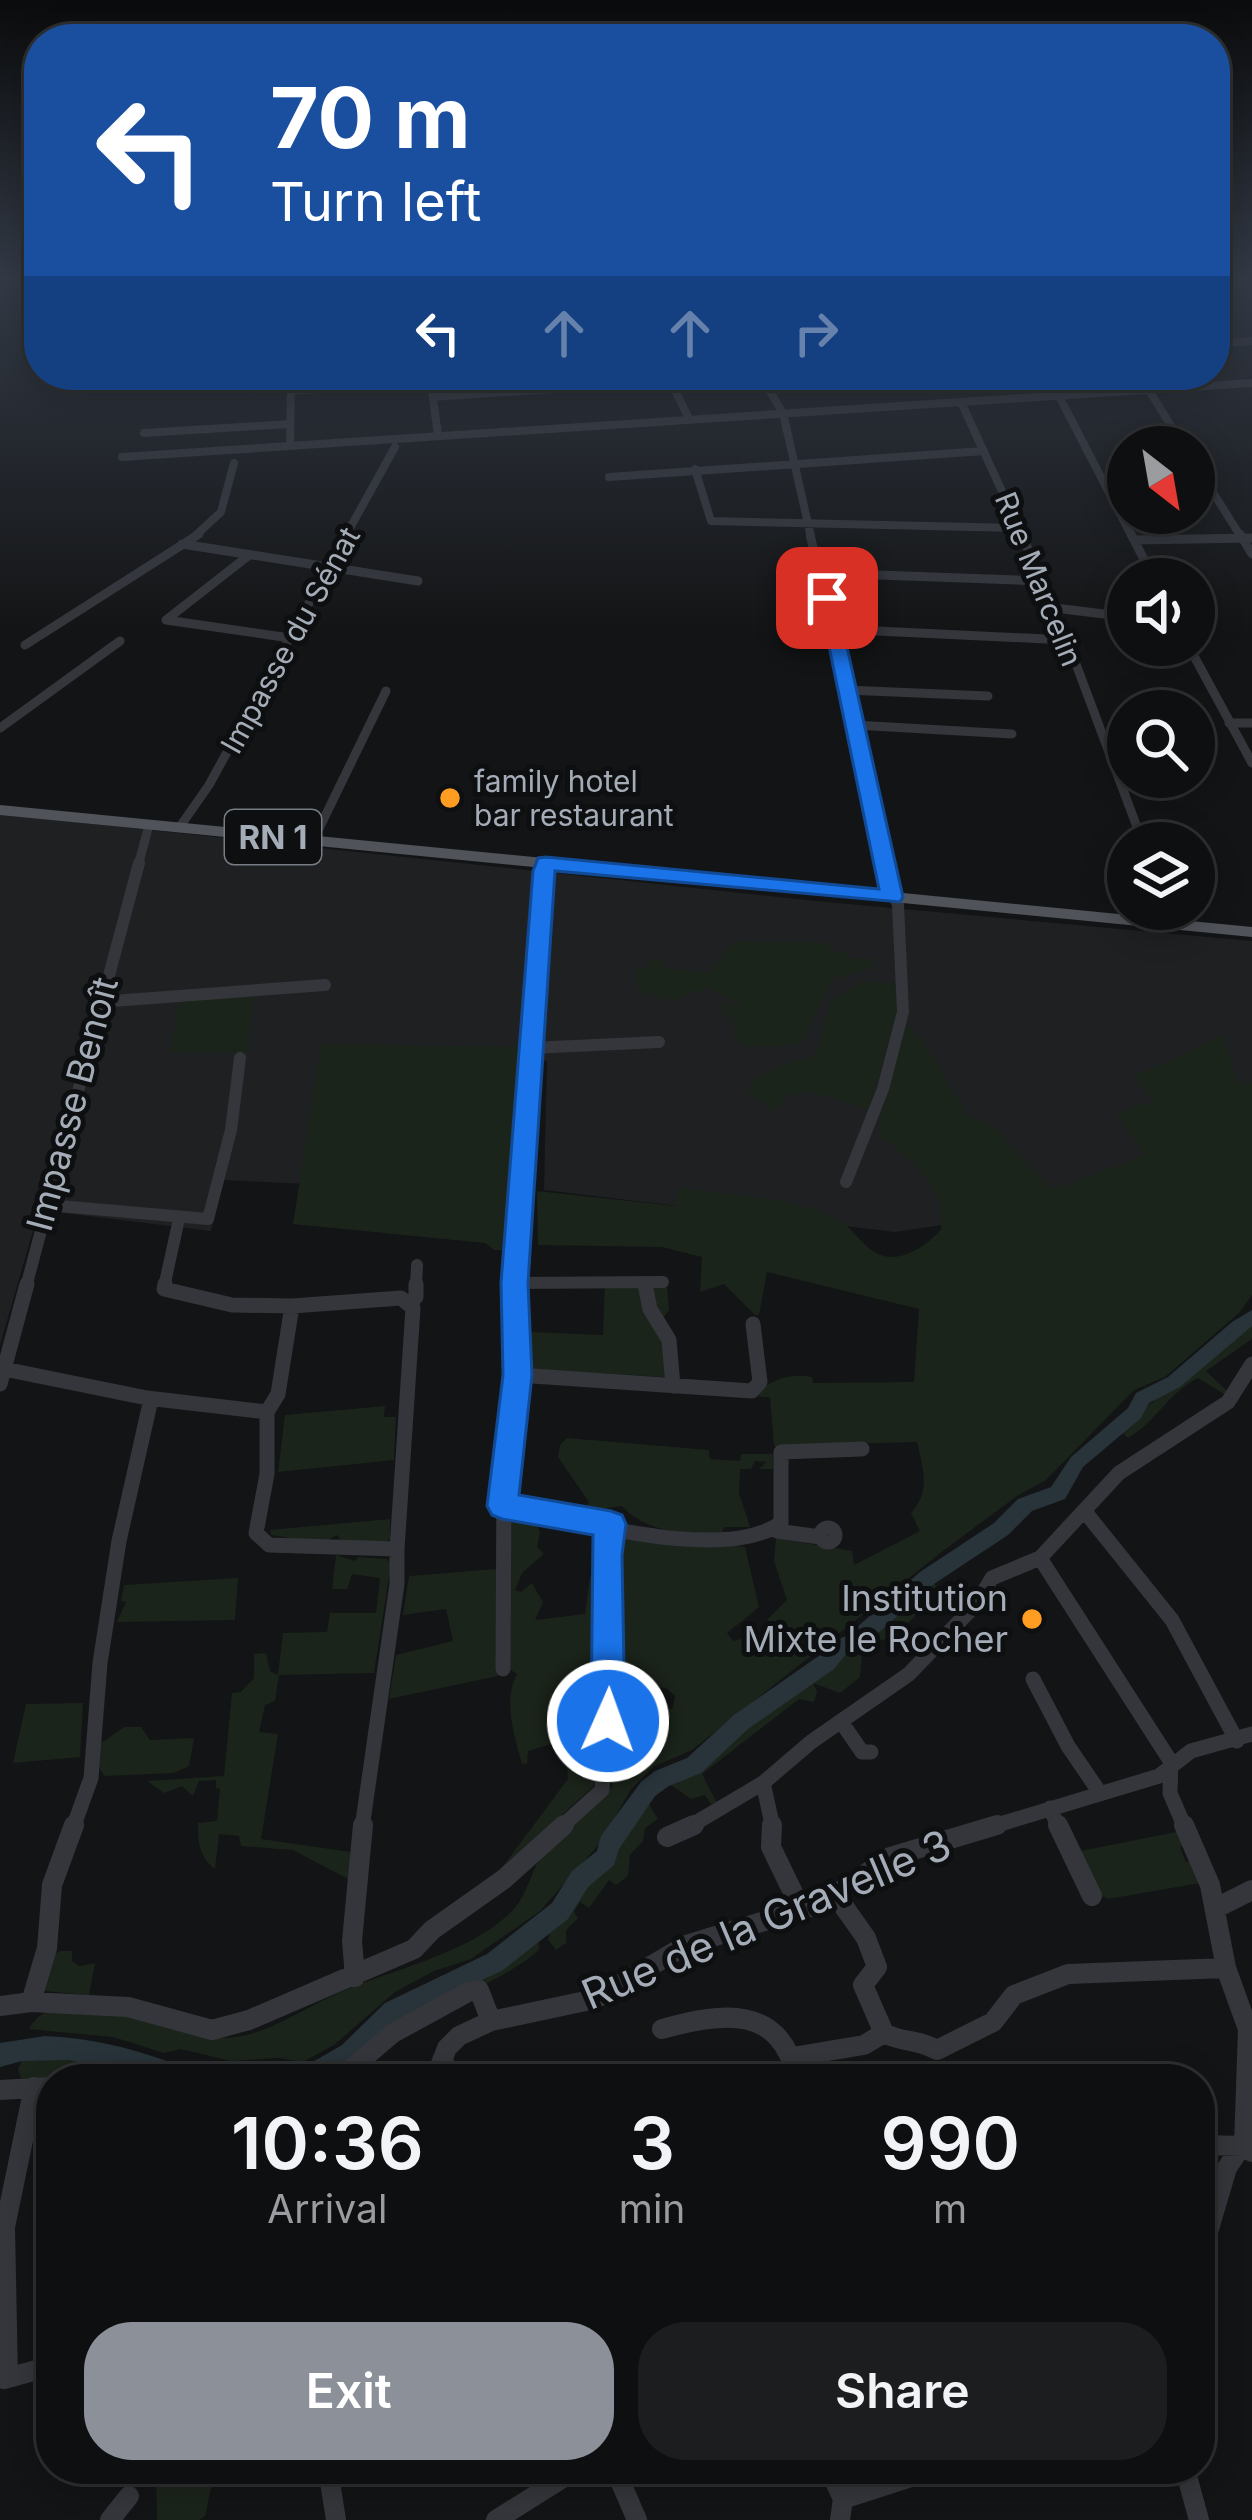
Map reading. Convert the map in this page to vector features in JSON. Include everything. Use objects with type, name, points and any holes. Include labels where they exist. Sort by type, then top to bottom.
[{"type":"main road","name":"RN 1","points":[[0,810],[892,897],[1107,912]]},
{"type":"main road","name":"RN 1","points":[[1215,925],[1252,932]]},
{"type":"street","points":[[290,398],[290,446]]},
{"type":"street","points":[[433,398],[438,435]]},
{"type":"street","points":[[679,398],[689,419]]},
{"type":"street","points":[[775,398],[784,413],[892,897],[898,905],[903,1012],[883,1089],[846,1182]]},
{"type":"street","points":[[122,458],[1033,398]]},
{"type":"street","points":[[1060,398],[1144,558]]},
{"type":"street","points":[[1155,398],[1171,426]]},
{"type":"street","name":"Rue Marcelin","points":[[962,402],[1055,608],[1135,822]]},
{"type":"street","points":[[144,434],[289,424]]},
{"type":"street","name":"Impasse du Sénat","points":[[179,828],[395,447]]},
{"type":"street","points":[[609,477],[984,451]]},
{"type":"street","points":[[25,645],[218,519],[234,464]]},
{"type":"street","points":[[694,469],[710,521],[1021,528]]},
{"type":"street","points":[[1215,492],[1247,538],[1252,554]]},
{"type":"street","points":[[1135,540],[1247,538]]},
{"type":"street","points":[[182,544],[418,581]]},
{"type":"street","points":[[248,556],[166,620],[290,638]]},
{"type":"street","points":[[821,573],[1042,581]]},
{"type":"street","points":[[1055,608],[1107,614]]},
{"type":"street","points":[[835,629],[1066,640]]},
{"type":"street","points":[[0,728],[120,641]]},
{"type":"street","points":[[1199,666],[1252,763]]},
{"type":"street","points":[[846,690],[988,696]]},
{"type":"street","points":[[313,841],[386,691]]},
{"type":"street","points":[[1229,723],[1252,723]]},
{"type":"street","points":[[855,725],[1012,734]]},
{"type":"street","name":"Impasse Benoît","points":[[2,1377],[6,1341],[48,1205],[149,825]]},
{"type":"street","points":[[503,1669],[502,1506],[518,1375],[514,1283],[546,863]]},
{"type":"street","points":[[99,1002],[326,985]]},
{"type":"street","points":[[531,1048],[659,1042]]},
{"type":"street","points":[[48,1205],[203,1221],[210,1216],[230,1130],[240,1058]]},
{"type":"street","points":[[179,1219],[164,1289],[232,1304],[292,1306],[401,1298],[410,1303]]},
{"type":"street","points":[[356,1977],[352,1941],[358,1857],[398,1584],[410,1303],[416,1297],[417,1264]]},
{"type":"street","points":[[645,1282],[650,1309],[669,1340],[673,1386]]},
{"type":"street","points":[[514,1283],[663,1282]]},
{"type":"street","points":[[292,1306],[278,1394],[267,1412],[266,1474],[255,1526],[263,1543],[397,1550]]},
{"type":"street","points":[[518,1375],[758,1389],[753,1324]]},
{"type":"street","points":[[667,1837],[764,1784],[811,1742],[908,1674],[944,1639],[992,1578],[1040,1558],[1119,1473],[1228,1402],[1252,1364]]},
{"type":"street","points":[[2,1377],[267,1412]]},
{"type":"street","points":[[31,2002],[46,1948],[52,1885],[92,1778],[100,1663],[119,1541],[151,1399]]},
{"type":"street","points":[[502,1506],[725,1540],[767,1537],[781,1523],[781,1452],[862,1449]]},
{"type":"street","points":[[1086,1513],[1139,1568],[1244,1737]]},
{"type":"street","points":[[0,2006],[31,2002],[128,2006],[212,2030],[356,1977],[414,1949],[432,1930],[504,1879],[602,1790],[610,1693],[606,1555],[611,1524]]},
{"type":"street","points":[[777,1531],[820,1537]]},
{"type":"street","points":[[1040,1558],[1171,1762],[1170,1793],[1216,1908],[1226,1968],[1248,2029],[1248,2149]]},
{"type":"street","points":[[1033,1679],[1068,1746],[1100,1793]]},
{"type":"street","points":[[842,1723],[862,1752],[871,1752]]},
{"type":"street","name":"Rue de la Gravelle 3","points":[[441,2064],[458,2036],[491,2021],[595,2000],[686,1946],[802,1912],[890,1856],[1159,1776],[1171,1762],[1191,1751],[1244,1737]]},
{"type":"street","points":[[764,1784],[773,1831],[771,1847],[802,1912]]},
{"type":"street","points":[[1050,1808],[1092,1896]]},
{"type":"street","points":[[1216,1908],[1252,1889]]},
{"type":"street","points":[[835,1894],[871,1946],[877,1967],[863,1985],[884,2033],[900,2041],[915,2038],[937,2050],[993,2022],[1014,1995],[1068,1975],[1226,1968]]},
{"type":"street","points":[[357,2064],[393,2033],[469,1992],[479,1990],[491,2021]]},
{"type":"street","points":[[662,2029],[741,2015],[773,2031],[794,2064]]},
{"type":"street","points":[[792,2057],[864,2044],[884,2033]]},
{"type":"street","points":[[0,2090],[36,2087]]},
{"type":"street","points":[[36,2113],[5,2228],[4,2379],[36,2370]]},
{"type":"street","points":[[1215,2208],[1227,2168],[1248,2149],[1252,2123]]},
{"type":"street","points":[[1215,2146],[1248,2149]]},
{"type":"street","points":[[330,2484],[336,2520]]},
{"type":"street","points":[[496,2520],[553,2484]]},
{"type":"street","points":[[621,2484],[637,2520]]},
{"type":"street","points":[[842,2510],[902,2484]]},
{"type":"street","points":[[1189,2484],[1198,2520]]},
{"type":"street","points":[[110,2520],[129,2496]]},
{"type":"shaded area","points":[[0,814],[826,902],[1252,941],[1252,1241],[1182,1189],[895,1232],[544,1190],[547,1061],[504,1056],[310,1184],[221,1180],[211,1231],[39,1210],[0,1345]]},
{"type":"shaded area","points":[[735,941],[828,943],[831,951],[847,952],[849,959],[872,958],[875,968],[832,979],[802,1044],[746,1047],[733,1035],[735,1023],[720,1006],[725,1001],[737,1008],[740,1003],[706,988],[675,1000],[639,993],[635,966],[645,969],[651,959],[661,960],[662,967],[707,973]]},
{"type":"shaded area","points":[[861,981],[894,983],[897,1012],[869,1109],[809,1091],[784,1097],[771,1110],[748,1092],[755,1079],[773,1069],[817,1054],[830,1002]]},
{"type":"shaded area","points":[[253,994],[248,1053],[171,1052],[179,999]]},
{"type":"shaded area","points":[[904,1024],[923,1041],[968,1116],[993,1126],[1049,1187],[1064,1186],[1145,1155],[1116,1113],[1153,1102],[1135,1076],[1223,1035],[1237,1083],[1252,1083],[1252,1295],[1240,1312],[1165,1377],[1134,1390],[1046,1480],[943,1551],[692,1750],[653,1767],[631,1789],[601,1842],[540,1911],[471,1959],[434,1971],[395,1992],[334,2045],[303,2062],[278,2058],[231,2061],[181,2049],[164,2053],[113,2037],[29,2029],[44,2013],[67,2007],[125,2015],[214,2037],[236,2037],[447,1952],[510,1913],[546,1850],[612,1787],[616,1720],[635,1733],[673,1707],[675,1696],[666,1688],[615,1680],[610,1558],[621,1533],[745,1547],[759,1607],[727,1633],[733,1641],[768,1632],[768,1619],[787,1600],[774,1561],[776,1538],[852,1551],[854,1565],[920,1531],[911,1513],[923,1488],[917,1442],[774,1446],[770,1397],[759,1397],[766,1386],[791,1376],[812,1377],[813,1383],[914,1382],[919,1309],[767,1272],[759,1315],[755,1315],[724,1284],[700,1292],[702,1257],[662,1247],[538,1245],[537,1191],[676,1206],[679,1188],[782,1201],[821,1212],[845,1224],[883,1256],[919,1248],[941,1229],[939,1201],[915,1165],[881,1138],[880,1122]]},
{"type":"shaded area","points":[[321,1044],[523,1047],[506,1250],[494,1250],[485,1243],[293,1224]]},
{"type":"shaded area","points":[[605,1284],[667,1285],[669,1310],[657,1326],[663,1336],[665,1377],[527,1369],[528,1332],[603,1335]]},
{"type":"shaded area","points":[[1252,1312],[1252,1339],[1206,1371],[1227,1391],[1224,1394],[1198,1378],[1128,1438],[1119,1430],[1120,1422],[1153,1402]]},
{"type":"shaded area","points":[[385,1406],[384,1417],[396,1417],[394,1460],[278,1472],[285,1415]]},
{"type":"shaded area","points":[[567,1438],[709,1450],[710,1459],[740,1461],[741,1454],[773,1454],[773,1469],[759,1469],[766,1462],[755,1461],[751,1469],[740,1469],[739,1493],[750,1527],[724,1527],[722,1534],[668,1530],[644,1522],[622,1506],[586,1511],[589,1502],[558,1457]]},
{"type":"shaded area","points":[[390,1519],[390,1539],[383,1544],[344,1544],[337,1535],[322,1543],[271,1535],[270,1530]]},
{"type":"shaded area","points":[[536,1520],[537,1547],[544,1554],[522,1573],[515,1590],[521,1592],[532,1583],[543,1602],[535,1620],[585,1614],[590,1577],[601,1567],[606,1668],[596,1784],[498,1873],[568,1779],[565,1740],[528,1751],[527,1764],[522,1763],[513,1730],[510,1706],[517,1674],[506,1667],[511,1521]]},
{"type":"shaded area","points":[[336,1555],[355,1561],[358,1557],[387,1559],[391,1564],[374,1673],[279,1675],[275,1701],[265,1705],[259,1732],[278,1734],[261,1839],[351,1852],[348,1879],[293,1850],[241,1846],[239,1836],[219,1834],[215,1869],[201,1849],[198,1823],[217,1821],[220,1789],[216,1780],[199,1781],[193,1796],[182,1786],[164,1793],[147,1781],[224,1776],[232,1693],[241,1692],[254,1678],[254,1654],[266,1653],[270,1671],[278,1675],[283,1633],[327,1632],[330,1613],[376,1613],[380,1578],[352,1574],[347,1589],[332,1589]]},
{"type":"shaded area","points":[[496,1569],[498,1676],[389,1699],[396,1655],[453,1641],[446,1609],[403,1615],[409,1576]]},
{"type":"shaded area","points":[[238,1578],[235,1620],[117,1622],[126,1602],[121,1601],[124,1585]]},
{"type":"shaded area","points":[[929,1581],[939,1587],[914,1617],[888,1638],[869,1641],[867,1632],[886,1608]]},
{"type":"shaded area","points":[[854,1647],[862,1654],[860,1677],[840,1693],[813,1683],[814,1702],[799,1699],[702,1774],[717,1803],[711,1804],[705,1795],[691,1799],[665,1781],[677,1775],[679,1767],[695,1763],[730,1725],[757,1713],[774,1694],[783,1697],[786,1686],[804,1683],[836,1651]]},
{"type":"shaded area","points":[[83,1703],[80,1757],[13,1763],[26,1704]]},
{"type":"shaded area","points":[[124,1727],[141,1727],[150,1740],[194,1738],[189,1766],[174,1773],[104,1776],[99,1767],[101,1743]]},
{"type":"shaded area","points":[[645,1798],[658,1819],[645,1828],[643,1841],[630,1855],[628,1876],[616,1885],[609,1880],[589,1908],[580,1902],[574,1911],[578,1918],[566,1930],[566,1943],[556,1950],[548,1940],[553,1921],[579,1896],[628,1825],[635,1806]]},
{"type":"shaded area","points":[[1181,1831],[1186,1846],[1180,1847],[1186,1862],[1192,1861],[1200,1883],[1108,1899],[1098,1894],[1076,1852]]},
{"type":"shaded area","points":[[530,1930],[538,1934],[539,1949],[529,1958],[382,2036],[372,2034],[376,2021],[396,2002],[474,1968]]},
{"type":"shaded area","points":[[72,1951],[72,1961],[79,1966],[95,1963],[89,1995],[45,1991],[42,1986],[51,1955]]},
{"type":"shaded area","points":[[29,2045],[89,2049],[142,2064],[36,2064],[36,2078],[21,2078],[18,2069]]},
{"type":"shaded area","points":[[156,2484],[212,2484],[205,2516],[199,2520],[157,2520]]},
{"type":"waterway","points":[[331,2064],[350,2053],[393,2011],[495,1962],[560,1911],[580,1879],[606,1857],[609,1844],[648,1789],[694,1766],[741,1722],[855,1641],[927,1578],[1001,1529],[1025,1505],[1058,1493],[1077,1462],[1135,1413],[1142,1398],[1188,1372],[1252,1317]]},
{"type":"waterway","points":[[0,2055],[22,2049],[69,2049],[138,2064]]},
{"type":"place","name":"family hotel bar restaurant","points":[[450,798]]},
{"type":"place","name":"Institution Mixte le Rocher","points":[[1032,1619]]},
{"type":"route","points":[[608,1721],[606,1555],[611,1524],[502,1506],[518,1375],[514,1283],[544,871],[546,863],[892,897],[827,598]]}]
